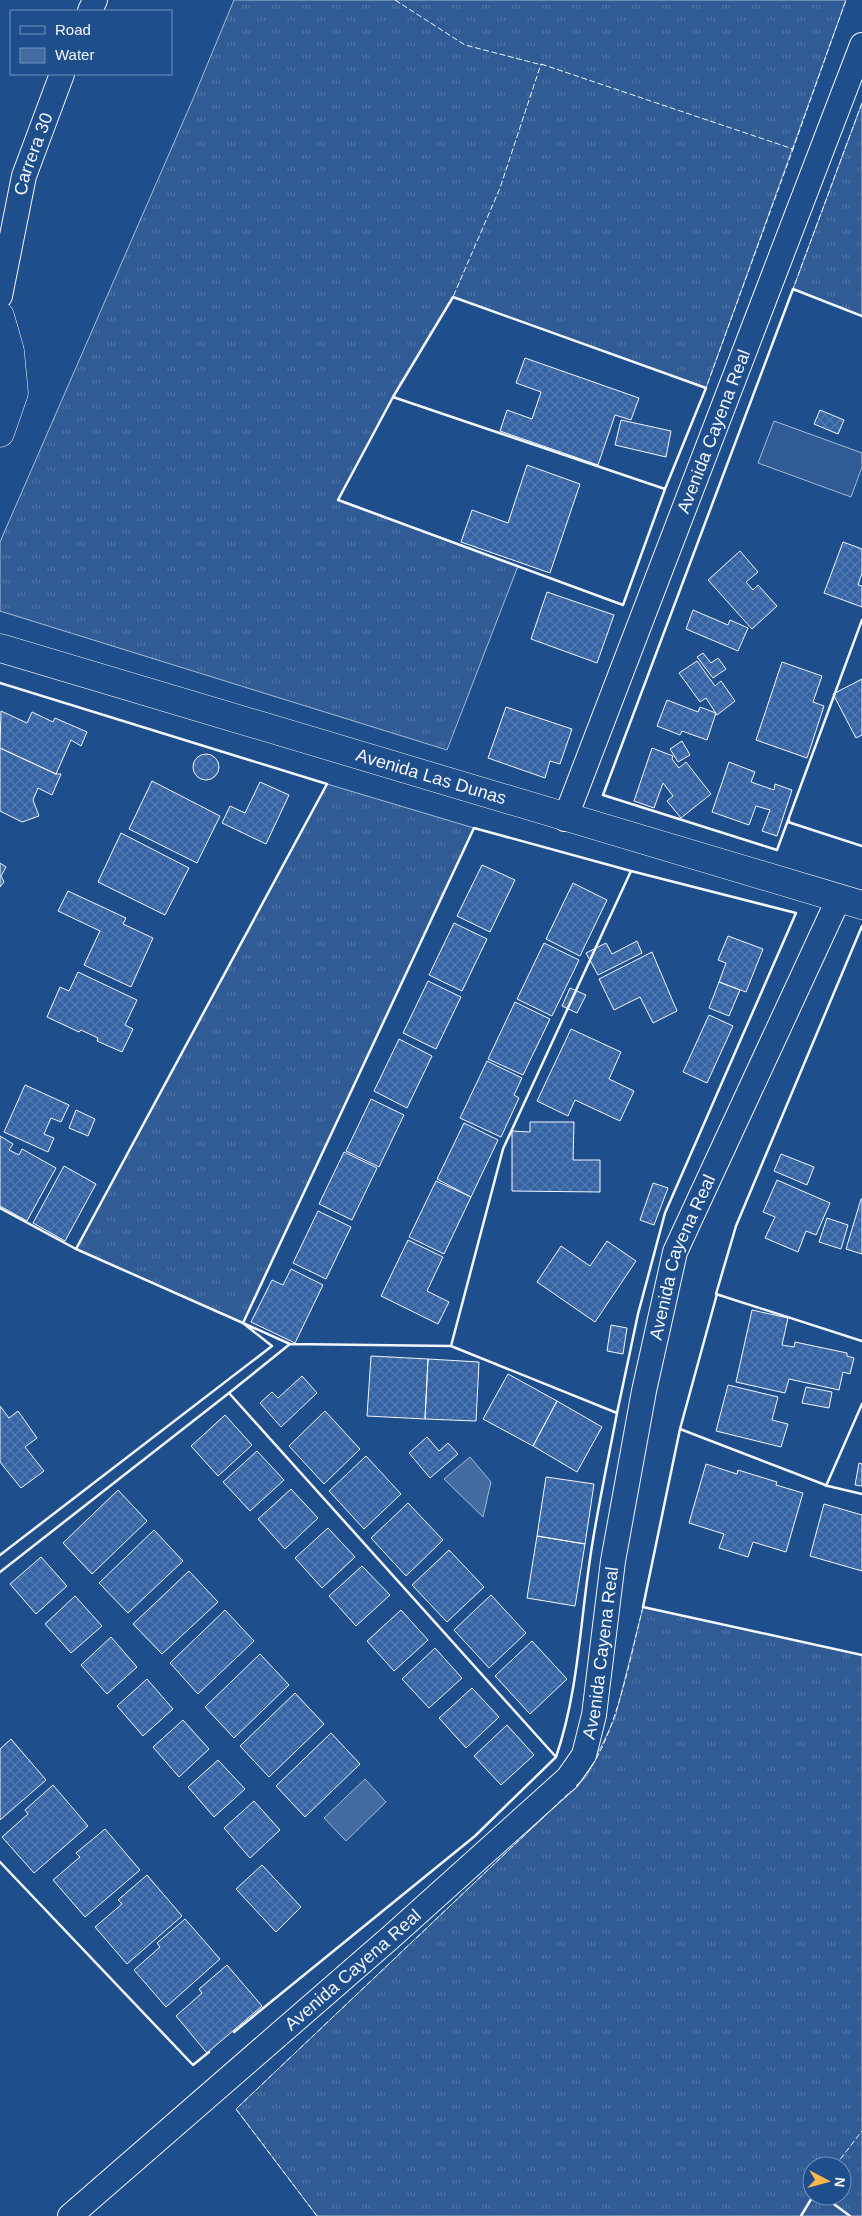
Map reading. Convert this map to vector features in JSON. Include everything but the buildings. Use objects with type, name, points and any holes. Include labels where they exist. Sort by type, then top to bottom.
[{"type":"street","name":"Avenida Cayena Real","points":[[565,818],[862,45]]},
{"type":"street","name":"Carrera 30","points":[[0,296],[8,245],[24,176],[62,75]]},
{"type":"street","points":[[0,316],[10,351],[14,393],[0,433]]},
{"type":"street","name":"Avenida Las Dunas","points":[[0,648],[850,903]]},
{"type":"street","name":"Avenida Cayena Real","points":[[70,2216],[391,1937],[568,1778],[584,1755],[594,1715],[613,1561],[639,1419],[675,1252],[850,903]]},
{"type":"green space","points":[[234,0],[846,0],[706,388],[453,297],[393,397],[338,499],[518,566],[447,750],[0,611],[0,542],[193,99]]},
{"type":"green space","points":[[862,103],[862,316],[793,289]]},
{"type":"green space","points":[[327,784],[474,828],[243,1323],[76,1249]]},
{"type":"green space","points":[[643,1607],[862,1655],[862,2216],[317,2216],[236,2109],[586,1777],[615,1718]]},
{"type":"shaded area","points":[[774,421],[862,453],[862,467],[851,497],[758,463]]},
{"type":"water","points":[[470,1457],[491,1482],[483,1517],[444,1479]]},
{"type":"water","points":[[365,1779],[386,1802],[346,1841],[324,1818]]},
{"type":"fence","points":[[395,0],[465,45],[542,65]]},
{"type":"fence","points":[[791,149],[793,149],[846,0]]},
{"type":"fence","points":[[541,64],[793,149],[706,388],[453,297],[500,188],[541,64]]},
{"type":"fence","points":[[862,103],[793,289],[862,316]]},
{"type":"fence","points":[[576,1786],[589,1770],[601,1750],[610,1727],[626,1677],[643,1607],[862,1655]]},
{"type":"fence","points":[[317,2216],[236,2109],[571,1791]]},
{"type":"fence","points":[[843,2156],[862,2131]]},
{"type":"fence","points":[[801,2216],[807,2206]]},
{"type":"fence","points":[[836,2206],[850,2216]]},
{"type":"wall","points":[[862,316],[793,289],[603,795],[777,850],[862,620]]},
{"type":"wall","points":[[453,297],[706,388],[665,489],[393,397],[453,297]]},
{"type":"wall","points":[[393,397],[665,489],[623,605],[338,500],[393,397]]},
{"type":"wall","points":[[0,683],[327,784],[76,1249]]},
{"type":"wall","points":[[789,820],[788,822],[862,846]]},
{"type":"wall","points":[[474,828],[631,871],[503,1149],[451,1346],[290,1344],[243,1323],[474,828]]},
{"type":"wall","points":[[631,871],[796,913],[665,1213],[638,1314],[617,1413],[451,1346],[503,1149],[631,871]]},
{"type":"wall","points":[[862,926],[736,1226],[716,1294],[862,1341]]},
{"type":"wall","points":[[0,1208],[76,1249],[243,1323],[272,1346],[0,1555]]},
{"type":"wall","points":[[680,1429],[717,1294]]},
{"type":"wall","points":[[290,1344],[451,1346],[617,1413],[593,1541],[574,1684],[556,1757],[229,1393],[290,1344]]},
{"type":"wall","points":[[0,1572],[229,1393],[556,1757],[475,1836],[234,2032]]},
{"type":"wall","points":[[826,1486],[862,1404]]},
{"type":"wall","points":[[862,1494],[828,1486],[680,1429],[643,1607],[862,1655]]},
{"type":"wall","points":[[0,1862],[193,2065],[209,2052]]},
{"type":"wall","points":[[801,2216],[807,2206]]},
{"type":"wall","points":[[836,2206],[850,2216]]}]
